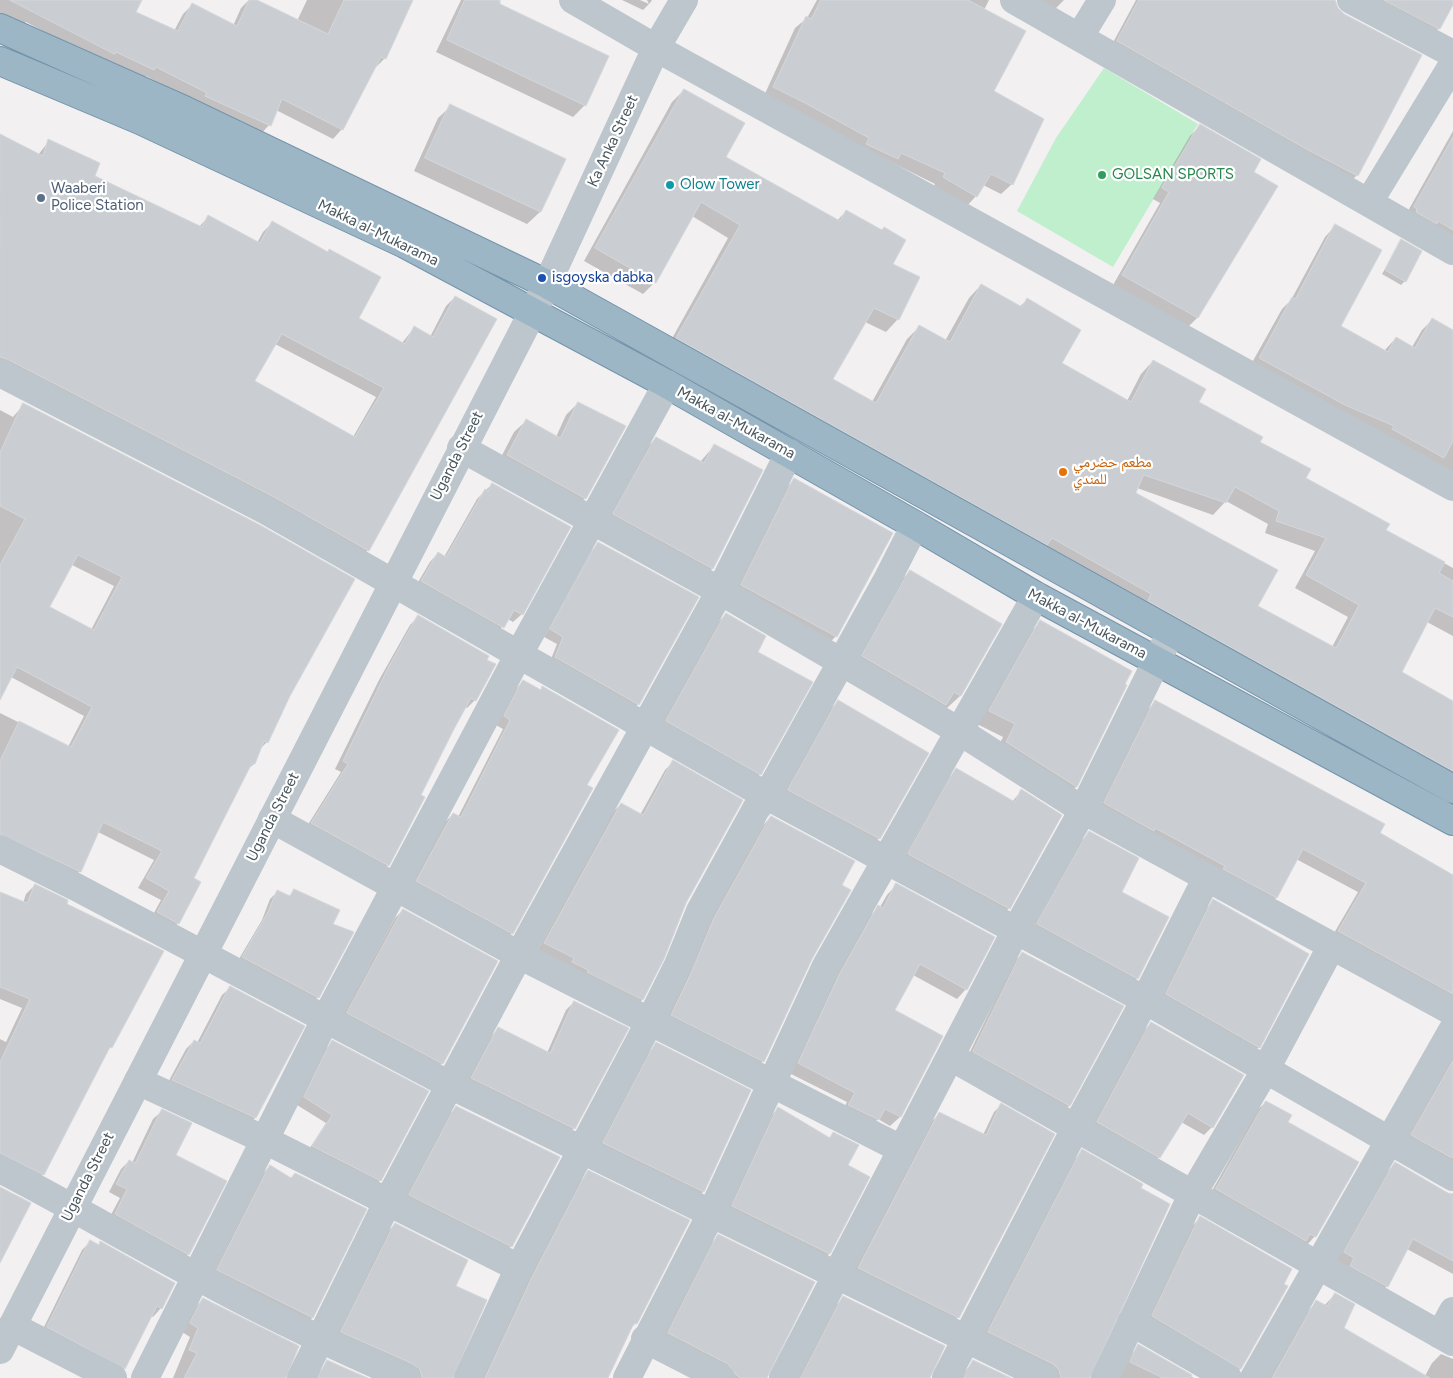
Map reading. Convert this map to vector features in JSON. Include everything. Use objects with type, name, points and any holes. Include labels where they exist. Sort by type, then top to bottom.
[{"type":"highway","name":"Makka al-Mukarama","points":[[0,28],[184,110],[547,284],[1453,789]]},
{"type":"highway","name":"Makka al-Mukarama","points":[[0,61],[140,120],[396,240],[667,384],[915,524],[1036,596],[1453,821]]},
{"type":"street","points":[[573,0],[656,48],[1453,486]]},
{"type":"street","name":"Ka Anka Street","points":[[547,284],[656,48],[684,0]]},
{"type":"street","points":[[1014,0],[1080,36],[1453,251]]},
{"type":"street","points":[[1080,36],[1102,0]]},
{"type":"street","points":[[1351,0],[1453,54]]},
{"type":"street","points":[[1369,202],[1453,64]]},
{"type":"street","name":"Uganda Street","points":[[6,1338],[461,448],[547,284]]},
{"type":"street","points":[[0,373],[267,511],[767,796],[1145,1000],[1387,1141],[1453,1177]]},
{"type":"street","points":[[145,1378],[326,1018],[519,654],[667,384]]},
{"type":"street","points":[[461,448],[720,591],[841,664],[959,731],[1083,810],[1206,879],[1453,1012]]},
{"type":"street","points":[[301,1378],[388,1201],[519,955],[720,591],[789,453]]},
{"type":"street","points":[[468,1378],[520,1268],[678,965],[700,911],[756,809],[767,796],[841,664],[915,524]]},
{"type":"street","points":[[627,1378],[645,1339],[712,1212],[826,966],[1036,596]]},
{"type":"street","points":[[783,1378],[1016,930],[1083,810],[1171,632]]},
{"type":"street","points":[[272,819],[519,955],[901,1149]]},
{"type":"street","points":[[0,849],[326,1018],[450,1085],[712,1212],[1046,1378]]},
{"type":"street","points":[[946,1378],[1075,1129],[1145,1000],[1206,879]]},
{"type":"street","points":[[1105,1378],[1192,1195],[1266,1069],[1331,947]]},
{"type":"street","points":[[1254,1378],[1387,1141],[1453,1029]]},
{"type":"street","points":[[951,1057],[1446,1338],[1453,1311]]},
{"type":"street","points":[[138,1081],[265,1140],[520,1268]]},
{"type":"street","points":[[0,1169],[73,1207],[196,1276],[321,1340],[407,1378]]},
{"type":"street","points":[[1130,1322],[1228,1378]]},
{"type":"street","points":[[6,1338],[113,1378]]},
{"type":"street","points":[[645,1339],[721,1378]]},
{"type":"green space","name":"GOLSAN SPORTS","points":[[1104,68],[1198,124],[1113,267],[1017,211],[1056,138]]},
{"type":"building","points":[[10,0],[142,0],[136,12],[178,31],[192,3],[237,26],[249,0],[257,0],[328,34],[344,0],[413,0],[386,59],[381,57],[343,130],[282,99],[271,126],[205,96],[207,93],[156,67],[154,70],[116,52],[115,54]]},
{"type":"building","points":[[465,0],[500,0],[500,4],[609,56],[586,106],[447,40]]},
{"type":"building","points":[[821,0],[968,0],[1026,31],[994,91],[1044,119],[1013,185],[991,174],[977,197],[943,177],[945,173],[901,153],[898,159],[866,144],[869,138],[773,87],[806,16],[811,19]]},
{"type":"building","points":[[1139,0],[1335,0],[1338,8],[1344,14],[1422,55],[1358,176],[1306,149],[1117,41]]},
{"type":"building","points":[[1384,0],[1453,0],[1453,5],[1440,29]]},
{"type":"building","points":[[684,89],[745,123],[726,157],[840,221],[846,210],[882,230],[884,227],[906,240],[893,264],[920,277],[899,320],[874,308],[833,379],[876,403],[919,325],[950,342],[981,284],[1022,307],[1027,298],[1081,330],[1062,363],[1131,402],[1153,360],[1206,389],[1199,402],[1263,437],[1260,442],[1311,469],[1306,478],[1390,524],[1386,530],[1445,562],[1439,573],[1453,581],[1453,617],[1435,608],[1402,672],[1453,701],[1453,771],[1148,601],[1151,594],[1052,538],[1047,545],[676,338],[740,225],[701,202],[656,283],[595,248]],"holes":[[[1144,475],[1226,503],[1235,487],[1279,511],[1276,521],[1326,538],[1306,575],[1359,605],[1336,648],[1258,606],[1278,570],[1136,493]]]},
{"type":"building","points":[[450,104],[566,159],[541,212],[425,158]]},
{"type":"building","points":[[1200,124],[1261,159],[1254,172],[1278,186],[1198,318],[1122,275],[1169,192],[1162,188]]},
{"type":"building","points":[[0,134],[43,156],[48,139],[100,163],[95,176],[202,227],[208,215],[260,243],[272,221],[328,252],[329,249],[381,277],[359,318],[405,344],[414,326],[433,337],[455,296],[497,319],[369,551],[274,497],[0,357]],"holes":[[[282,334],[384,388],[355,437],[255,381]]]},
{"type":"building","points":[[1453,137],[1453,230],[1438,221],[1437,224],[1416,212],[1417,209],[1414,207]]},
{"type":"building","points":[[1335,224],[1382,250],[1341,326],[1388,352],[1396,337],[1415,348],[1432,318],[1453,330],[1453,441],[1444,458],[1392,429],[1394,426],[1345,405],[1259,358],[1292,297],[1295,299]]},
{"type":"building","points":[[1401,239],[1422,251],[1406,282],[1385,270]]},
{"type":"building","points":[[578,402],[626,426],[586,499],[507,455],[526,419],[560,438]]},
{"type":"building","points":[[23,403],[260,525],[355,579],[290,696],[268,743],[264,741],[255,764],[252,763],[194,878],[201,882],[179,924],[157,912],[169,891],[146,878],[162,851],[103,822],[81,872],[0,834],[0,761],[19,721],[71,747],[92,707],[17,667],[0,700],[0,565],[25,519],[0,506],[0,453]],"holes":[[[78,555],[122,577],[94,630],[50,607]]]},
{"type":"building","points":[[656,437],[704,463],[714,444],[763,470],[713,569],[613,514]]},
{"type":"building","points":[[794,478],[893,533],[837,637],[741,585]]},
{"type":"building","points":[[492,483],[571,527],[523,615],[514,610],[504,628],[421,581],[438,552],[446,557],[485,489],[488,491]]},
{"type":"building","points":[[598,542],[699,597],[639,705],[555,657],[563,637],[550,629]]},
{"type":"building","points":[[910,570],[1002,624],[961,696],[954,692],[946,705],[862,656]]},
{"type":"building","points":[[726,613],[766,636],[758,652],[813,682],[761,775],[666,721]]},
{"type":"building","points":[[418,615],[489,656],[487,660],[496,664],[476,701],[471,698],[454,729],[421,795],[425,797],[389,866],[311,823],[348,764],[343,761],[387,670]]},
{"type":"building","points":[[1040,620],[1132,671],[1077,787],[1006,742],[1015,724],[989,711]]},
{"type":"building","points":[[523,680],[541,690],[542,686],[619,730],[587,785],[593,788],[513,934],[416,881],[453,813],[461,817],[510,720],[504,716]]},
{"type":"building","points":[[838,700],[929,753],[880,839],[788,790]]},
{"type":"building","points":[[1155,700],[1385,824],[1380,833],[1453,875],[1453,994],[1338,931],[1366,883],[1303,849],[1277,898],[1223,869],[1225,866],[1155,828],[1154,831],[1104,803]]},
{"type":"building","points":[[673,760],[743,800],[686,903],[664,959],[643,1000],[587,972],[588,970],[572,962],[574,958],[544,943],[621,803],[643,815]]},
{"type":"building","points":[[956,768],[1015,802],[1021,789],[1062,815],[1010,909],[908,854]]},
{"type":"building","points":[[771,816],[855,861],[842,885],[851,890],[812,959],[764,1062],[671,1015],[714,918]]},
{"type":"building","points":[[1089,831],[1139,858],[1122,892],[1169,917],[1138,979],[1037,924]]},
{"type":"building","points":[[896,883],[995,937],[967,990],[920,964],[895,1010],[943,1036],[901,1117],[885,1109],[879,1120],[848,1105],[855,1093],[798,1063],[840,973],[878,905],[883,908]]},
{"type":"building","points":[[35,884],[68,900],[67,904],[164,951],[112,1048],[110,1047],[44,1175],[0,1153],[0,1062],[30,999],[0,987],[0,892],[27,903]]},
{"type":"building","points":[[294,889],[340,910],[333,924],[354,932],[319,998],[242,957],[268,912],[277,890],[290,896]]},
{"type":"building","points":[[1213,899],[1309,954],[1260,1048],[1166,994]]},
{"type":"building","points":[[403,909],[498,961],[443,1064],[347,1013]]},
{"type":"building","points":[[1022,952],[1124,1006],[1070,1106],[973,1052]]},
{"type":"building","points":[[230,986],[305,1026],[256,1118],[172,1080],[194,1040],[200,1043]]},
{"type":"building","points":[[574,1001],[629,1028],[575,1129],[471,1078],[498,1027],[550,1053]]},
{"type":"building","points":[[1151,1022],[1244,1075],[1213,1128],[1188,1113],[1160,1158],[1097,1122]]},
{"type":"building","points":[[332,1040],[429,1091],[381,1181],[312,1146],[332,1115],[304,1097]]},
{"type":"building","points":[[656,1042],[751,1090],[704,1192],[603,1143]]},
{"type":"building","points":[[1453,1061],[1453,1156],[1452,1158],[1411,1135]]},
{"type":"building","points":[[1266,1101],[1292,1115],[1288,1122],[1359,1162],[1316,1237],[1310,1234],[1306,1241],[1216,1189]]},
{"type":"building","points":[[1001,1103],[1055,1134],[959,1318],[858,1268],[939,1112],[986,1135]]},
{"type":"building","points":[[456,1106],[560,1157],[512,1247],[409,1195]]},
{"type":"building","points":[[778,1107],[830,1138],[833,1132],[859,1145],[848,1165],[870,1177],[830,1254],[732,1206]]},
{"type":"building","points":[[162,1109],[192,1123],[176,1155],[227,1181],[189,1255],[115,1214],[127,1189],[116,1184],[129,1160],[135,1163]]},
{"type":"building","points":[[1082,1149],[1143,1184],[1141,1188],[1170,1204],[1090,1378],[1061,1378],[1059,1370],[1053,1364],[988,1332]]},
{"type":"building","points":[[1395,1162],[1453,1196],[1453,1261],[1413,1239],[1388,1287],[1350,1266],[1354,1258],[1344,1252]]},
{"type":"building","points":[[270,1165],[291,1178],[295,1173],[367,1209],[313,1318],[217,1270]]},
{"type":"building","points":[[588,1170],[690,1220],[637,1324],[634,1323],[608,1378],[485,1378],[533,1275]]},
{"type":"building","points":[[0,1187],[31,1203],[0,1263]]},
{"type":"building","points":[[1200,1216],[1292,1269],[1284,1284],[1288,1286],[1241,1369],[1152,1316]]},
{"type":"building","points":[[395,1223],[468,1260],[456,1286],[487,1300],[453,1378],[422,1378],[420,1369],[413,1364],[341,1332]]},
{"type":"building","points":[[718,1234],[815,1282],[767,1378],[741,1378],[736,1375],[728,1364],[668,1333]]},
{"type":"building","points":[[90,1240],[99,1245],[100,1241],[175,1283],[162,1309],[157,1306],[125,1369],[47,1327]]},
{"type":"building","points":[[1335,1293],[1355,1304],[1344,1328],[1430,1378],[1272,1378],[1316,1300],[1327,1306]]},
{"type":"building","points":[[843,1296],[945,1346],[930,1378],[801,1378]]},
{"type":"building","points":[[203,1298],[299,1346],[286,1378],[184,1378],[197,1353],[189,1350],[198,1328],[190,1323]]},
{"type":"building","points":[[1138,1344],[1192,1375],[1190,1378],[1163,1378],[1130,1362]]},
{"type":"building","points":[[327,1360],[347,1369],[368,1378],[318,1378]]},
{"type":"building","points":[[973,1360],[1011,1378],[964,1378]]},
{"type":"place","name":"GOLSAN SPORTS","points":[[1102,175]]},
{"type":"place","name":"Olow Tower","points":[[670,185]]},
{"type":"place","name":"Waaberi Police Station","points":[[41,198]]},
{"type":"place","name":"isgoyska dabka","points":[[542,278]]},
{"type":"place","name":"مطعم حضرمي للمندي","points":[[1063,472]]}]
